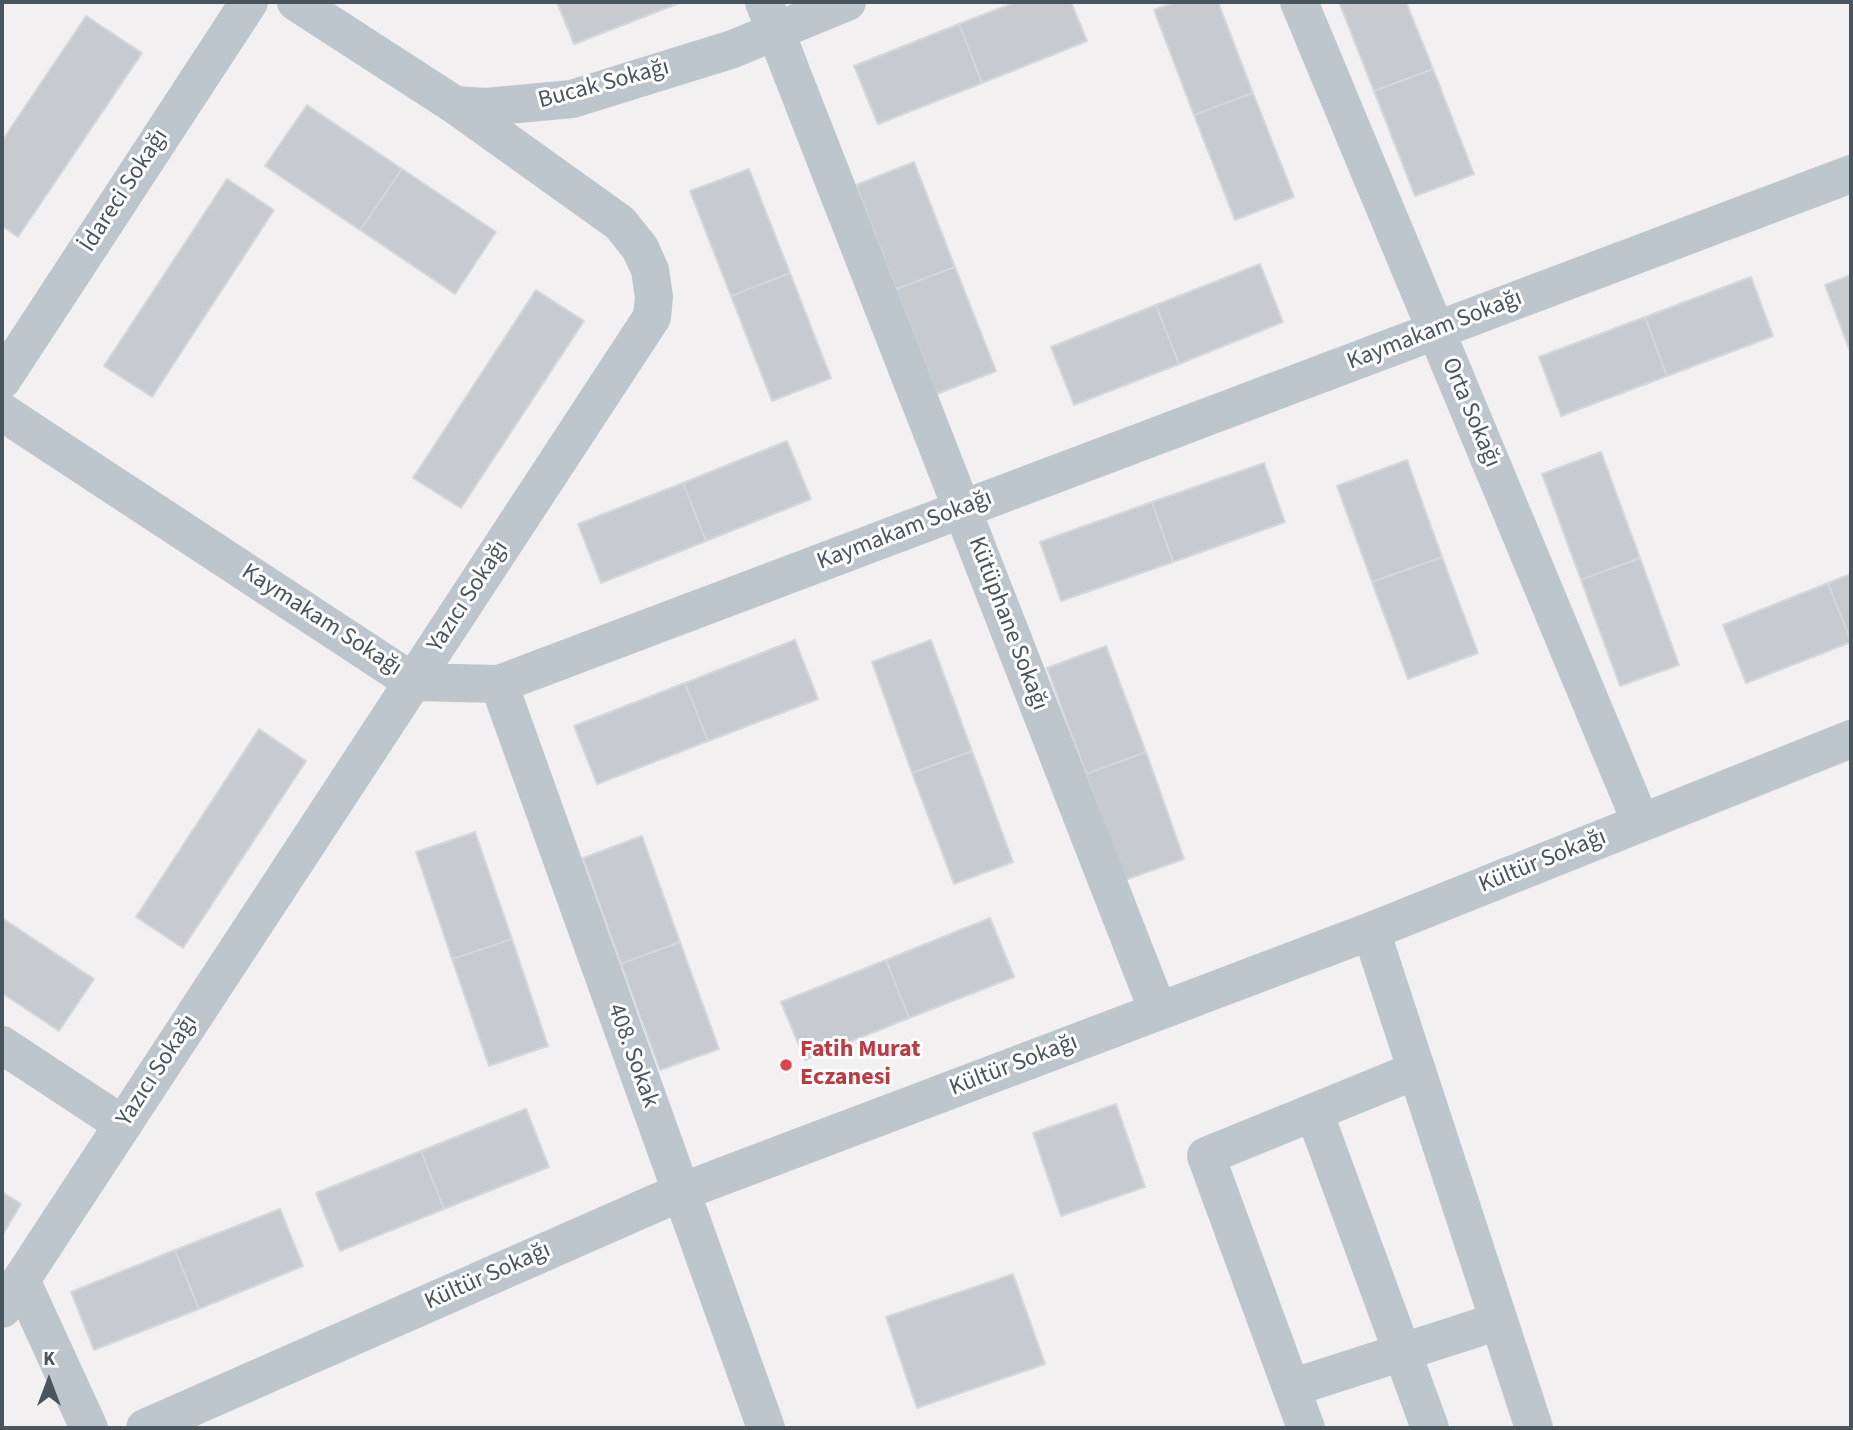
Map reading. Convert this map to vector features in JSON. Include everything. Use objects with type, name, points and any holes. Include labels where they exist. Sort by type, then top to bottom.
[{"type":"street","name":"İdareci Sokağı","points":[[2,380],[249,2]]},
{"type":"street","points":[[296,2],[455,105]]},
{"type":"street","name":"Bucak Sokağı","points":[[455,105],[522,106],[572,99],[733,49],[769,16],[848,2]]},
{"type":"street","name":"Orta Sokağı","points":[[1299,2],[1641,823]]},
{"type":"street","name":"Kütüphane Sokağı","points":[[769,16],[1158,1011]]},
{"type":"street","name":"Yazıcı Sokağı","points":[[11,1294],[652,317],[653,284],[646,260],[620,223],[455,105]]},
{"type":"street","name":"Kaymakam Sokağı","points":[[2,412],[413,681],[499,684],[1851,174]]},
{"type":"street","name":"408. Sokak","points":[[499,684],[765,1428]]},
{"type":"street","name":"Kültür Sokağı","points":[[145,1428],[681,1192],[1371,931],[1851,740]]},
{"type":"street","points":[[1371,931],[1534,1428]]},
{"type":"street","points":[[2,1045],[122,1125]]},
{"type":"street","points":[[1306,1428],[1206,1156],[1417,1070]]},
{"type":"street","points":[[1314,1112],[1430,1428]]},
{"type":"street","points":[[11,1294],[89,1428]]},
{"type":"street","points":[[1291,1388],[1499,1321]]},
{"type":"building","points":[[557,2],[682,2],[574,44]]},
{"type":"building","points":[[1016,2],[1071,2],[1087,41],[982,83],[959,24]]},
{"type":"building","points":[[1176,2],[1218,2],[1253,93],[1194,115],[1154,10]]},
{"type":"building","points":[[1339,2],[1406,2],[1433,69],[1374,91]]},
{"type":"building","points":[[86,16],[142,53],[18,237],[2,226],[2,141]]},
{"type":"building","points":[[959,24],[982,83],[878,124],[854,66]]},
{"type":"building","points":[[1433,69],[1474,174],[1415,196],[1374,91]]},
{"type":"building","points":[[1253,93],[1294,197],[1235,220],[1194,115]]},
{"type":"building","points":[[307,105],[402,169],[360,230],[265,166]]},
{"type":"building","points":[[914,162],[955,267],[896,289],[856,185]]},
{"type":"building","points":[[402,169],[496,232],[455,294],[360,230]]},
{"type":"building","points":[[749,169],[790,273],[731,296],[690,191]]},
{"type":"building","points":[[227,179],[274,210],[152,397],[104,366]]},
{"type":"building","points":[[1260,264],[1283,322],[1179,364],[1156,305]]},
{"type":"building","points":[[955,267],[996,371],[937,394],[896,289]]},
{"type":"building","points":[[790,273],[831,378],[772,401],[731,296]]},
{"type":"building","points":[[1851,275],[1851,354],[1825,285]]},
{"type":"building","points":[[1751,277],[1773,336],[1667,376],[1645,317]]},
{"type":"building","points":[[536,290],[584,321],[461,508],[413,478]]},
{"type":"building","points":[[1156,305],[1179,364],[1074,405],[1051,347]]},
{"type":"building","points":[[1645,317],[1667,376],[1561,416],[1539,357]]},
{"type":"building","points":[[787,441],[811,499],[706,541],[683,483]]},
{"type":"building","points":[[1601,452],[1640,558],[1581,580],[1542,474]]},
{"type":"building","points":[[1407,460],[1442,557],[1372,582],[1337,486]]},
{"type":"building","points":[[1264,463],[1285,522],[1173,562],[1152,502]]},
{"type":"building","points":[[683,483],[706,541],[601,583],[578,524]]},
{"type":"building","points":[[1152,502],[1173,562],[1061,601],[1040,542]]},
{"type":"building","points":[[1442,557],[1478,653],[1408,679],[1372,582]]},
{"type":"building","points":[[1640,558],[1679,665],[1620,686],[1581,580]]},
{"type":"building","points":[[1851,574],[1851,641],[1828,583]]},
{"type":"building","points":[[1828,583],[1851,642],[1746,683],[1723,625]]},
{"type":"building","points":[[795,640],[818,699],[708,741],[685,683]]},
{"type":"building","points":[[931,640],[972,751],[912,773],[872,662]]},
{"type":"building","points":[[1106,646],[1146,752],[1086,774],[1047,668]]},
{"type":"building","points":[[685,683],[708,741],[597,784],[574,726]]},
{"type":"building","points":[[259,729],[306,761],[183,948],[136,917]]},
{"type":"building","points":[[972,751],[1013,862],[954,884],[912,773]]},
{"type":"building","points":[[1146,752],[1184,859],[1125,880],[1086,774]]},
{"type":"building","points":[[475,832],[512,939],[452,959],[416,852]]},
{"type":"building","points":[[642,836],[680,942],[621,964],[583,858]]},
{"type":"building","points":[[2,918],[94,979],[59,1031],[2,993]]},
{"type":"building","points":[[990,918],[1014,977],[909,1018],[886,960]]},
{"type":"building","points":[[512,939],[548,1046],[489,1066],[452,959]]},
{"type":"building","points":[[680,942],[719,1049],[660,1070],[621,964]]},
{"type":"building","points":[[886,960],[909,1018],[805,1060],[781,1002]]},
{"type":"building","points":[[1116,1104],[1145,1187],[1061,1216],[1033,1133]]},
{"type":"building","points":[[526,1109],[549,1167],[444,1209],[421,1151]]},
{"type":"building","points":[[421,1151],[444,1209],[340,1251],[316,1193]]},
{"type":"building","points":[[2,1192],[21,1204],[2,1236]]},
{"type":"building","points":[[280,1209],[303,1266],[199,1309],[175,1250]]},
{"type":"building","points":[[175,1250],[199,1309],[94,1350],[71,1292]]},
{"type":"building","points":[[1013,1274],[1045,1364],[917,1408],[886,1317]]},
{"type":"place","name":"Fatih Murat Eczanesi","points":[[786,1065]]}]
